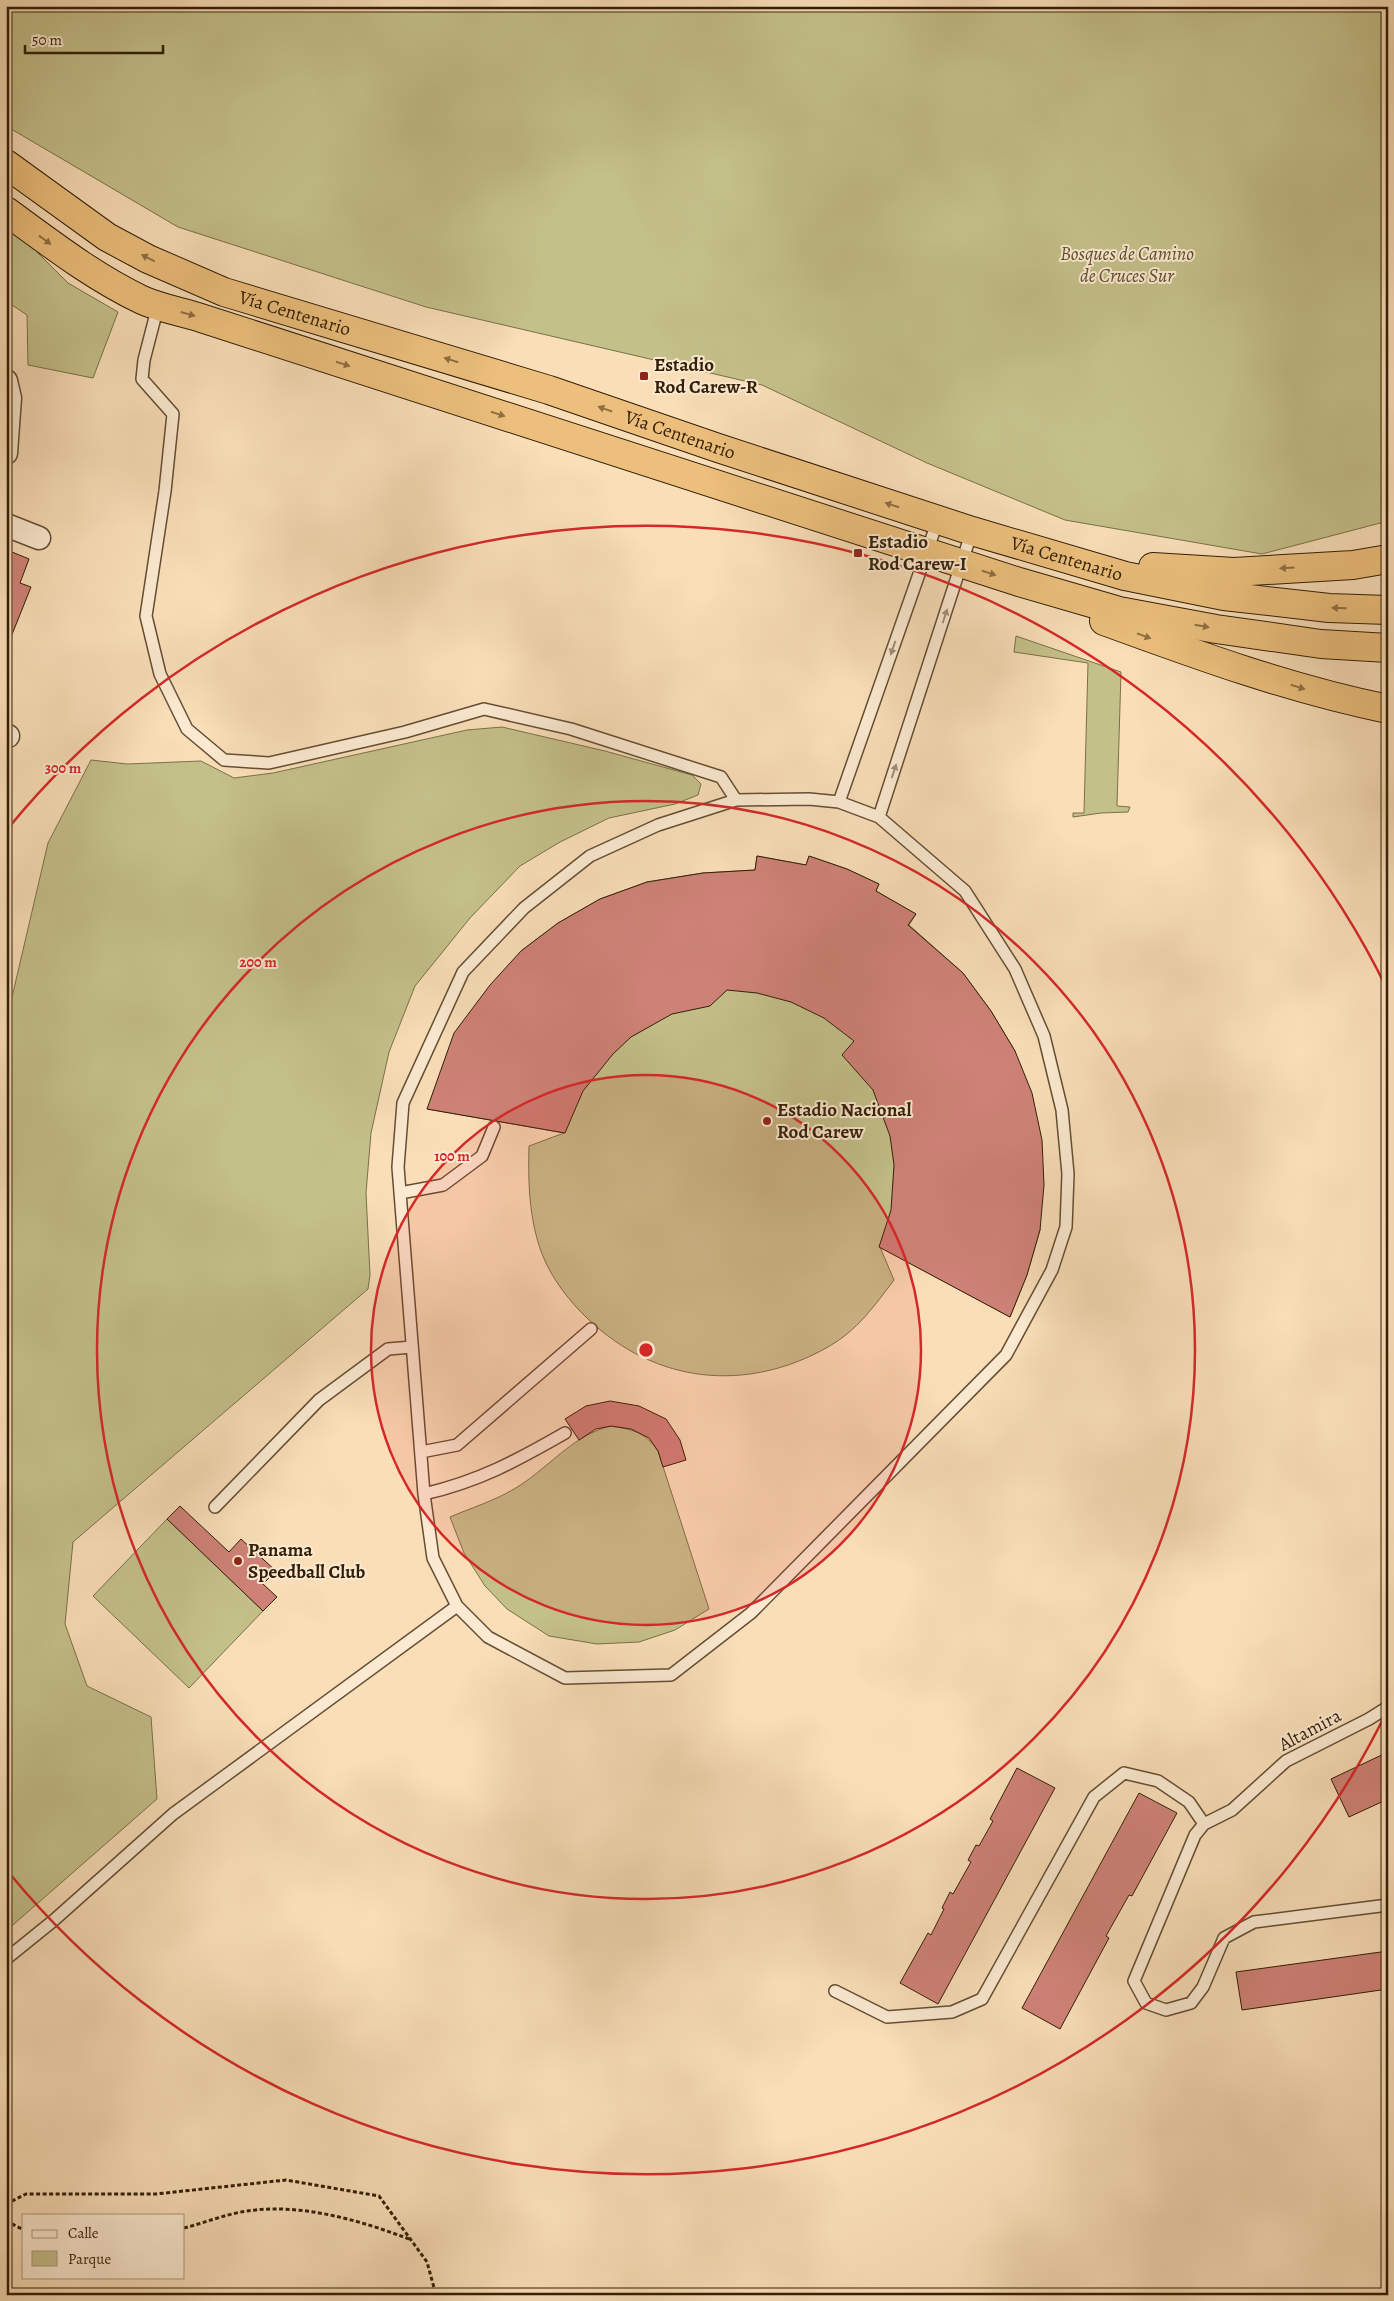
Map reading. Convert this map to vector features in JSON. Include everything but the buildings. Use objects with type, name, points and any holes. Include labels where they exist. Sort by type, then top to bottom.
[{"type":"highway","name":"Vía Centenario","points":[[6,164],[107,237],[148,259],[224,292],[549,390],[718,448],[972,531],[1125,576],[1224,596],[1329,608],[1388,610]]},
{"type":"highway","name":"Vía Centenario","points":[[6,211],[83,268],[158,306],[201,318],[927,553],[1119,611],[1321,644],[1388,648]]},
{"type":"highway","points":[[1035,551],[1130,566],[1234,572],[1353,565],[1388,559]]},
{"type":"highway","points":[[1019,582],[1099,619],[1205,658],[1303,689],[1388,709]]},
{"type":"street","points":[[6,381],[10,398],[6,453]]},
{"type":"street","points":[[6,525],[39,538]]},
{"type":"lane","points":[[158,306],[144,360],[142,379],[173,414],[166,491],[146,616],[160,674],[188,729],[224,760],[268,763],[405,732],[484,709],[571,728],[721,777],[736,800]]},
{"type":"lane","points":[[839,802],[938,520]]},
{"type":"lane","points":[[879,817],[972,531]]},
{"type":"lane","points":[[809,799],[839,802],[879,817],[965,891],[1015,970],[1044,1036],[1062,1110],[1068,1174],[1066,1227],[1052,1270],[1006,1355],[750,1613],[672,1675],[565,1678],[488,1637],[457,1606],[433,1558],[424,1494],[398,1167],[403,1103],[463,972],[524,908],[590,856],[658,825],[736,800],[809,799]]},
{"type":"lane","points":[[400,1193],[443,1185],[482,1156],[494,1127]]},
{"type":"lane","points":[[421,1452],[458,1445],[591,1329]]},
{"type":"lane","points":[[214,1507],[319,1400],[388,1349],[412,1347]]},
{"type":"lane","points":[[424,1494],[460,1486],[504,1468],[565,1434]]},
{"type":"lane","points":[[6,1959],[53,1921],[173,1814],[457,1606]]},
{"type":"lane","name":"Altamira","points":[[1204,1824],[1232,1810],[1286,1761],[1369,1719],[1388,1707]]},
{"type":"lane","points":[[835,1991],[887,2017],[952,2012],[982,1999],[1094,1796],[1124,1773],[1158,1781],[1189,1802],[1204,1824],[1195,1835],[1134,1981],[1146,2003],[1166,2010],[1191,2003],[1203,1987],[1224,1938],[1254,1922],[1388,1905]]},
{"type":"path","points":[[6,2204],[26,2194],[156,2194],[286,2180],[379,2196],[427,2262],[436,2295]]},
{"type":"path","points":[[185,2228],[247,2211],[298,2210],[371,2224],[411,2240]]},
{"type":"path","points":[[6,2221],[22,2229]]},
{"type":"green space","name":"Bosques de Camino de Cruces Sur","points":[[6,6],[1388,6],[1388,521],[1262,554],[1065,520],[927,463],[762,385],[426,307],[178,227],[6,126]]},
{"type":"green space","points":[[6,229],[34,249],[68,283],[118,312],[93,378],[28,365],[27,315],[6,301]]},
{"type":"green space","points":[[1016,636],[1121,672],[1117,806],[1130,807],[1128,812],[1073,817],[1073,813],[1084,813],[1088,663],[1014,652]]},
{"type":"green space","points":[[502,727],[605,751],[692,775],[701,784],[698,795],[675,804],[609,818],[560,842],[520,866],[470,918],[415,986],[389,1052],[371,1133],[366,1193],[370,1275],[368,1289],[73,1542],[65,1624],[87,1686],[151,1717],[157,1799],[6,1931],[6,1023],[48,843],[91,760],[127,764],[201,761],[234,778],[273,773],[467,730]]},
{"type":"green space","name":"Estadio Nacional Rod Carew","points":[[757,856],[806,865],[809,856],[847,869],[879,884],[876,891],[916,914],[909,925],[963,973],[991,1011],[1015,1051],[1040,1230],[1027,1275],[1010,1317],[880,1247],[894,1280],[857,1325],[828,1347],[797,1362],[766,1371],[734,1375],[703,1375],[672,1369],[643,1357],[615,1341],[588,1319],[562,1289],[546,1263],[534,1228],[529,1187],[529,1146],[564,1133],[427,1109],[521,951],[558,923],[600,899],[647,882],[703,873],[755,870]]},
{"type":"green space","points":[[611,1426],[638,1432],[648,1439],[658,1451],[709,1609],[675,1630],[639,1642],[597,1644],[549,1636],[507,1609],[485,1586],[464,1553],[450,1517],[514,1489],[584,1437]]},
{"type":"green space","points":[[167,1519],[263,1611],[189,1688],[93,1596]]},
{"type":"place","name":"Estadio Rod Carew-R","points":[[644,376]]},
{"type":"place","name":"Estadio Rod Carew-I","points":[[858,553]]},
{"type":"place","name":"Estadio Nacional Rod Carew","points":[[767,1121]]},
{"type":"place","name":"Panama Speedball Club","points":[[238,1561]]}]
